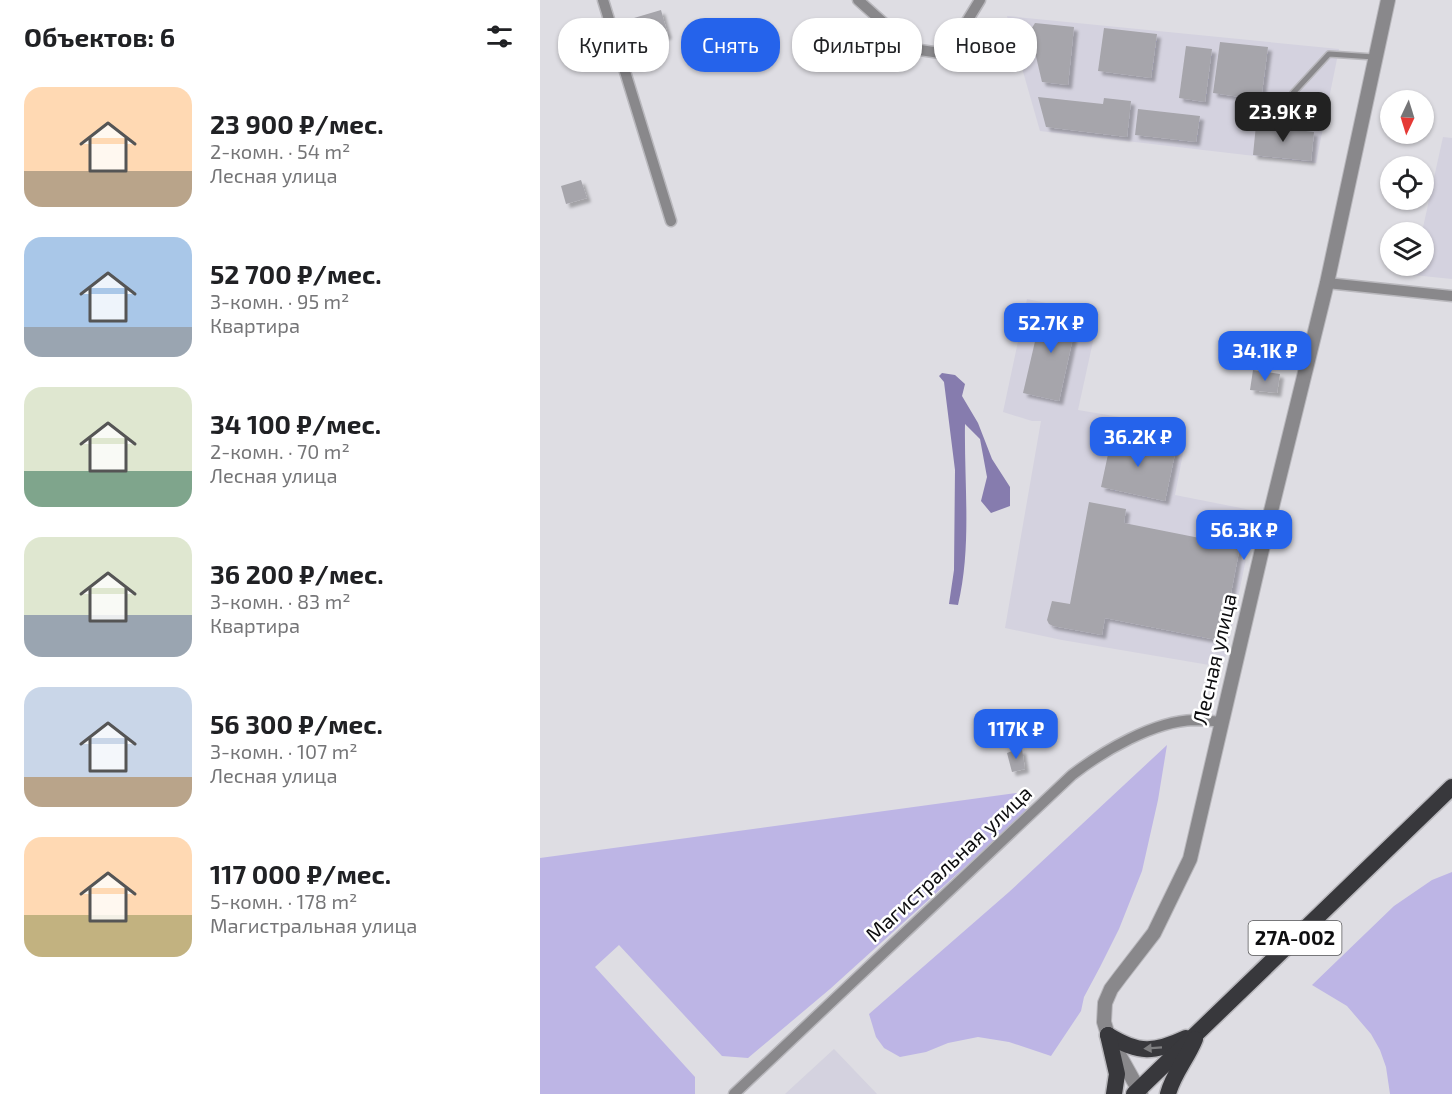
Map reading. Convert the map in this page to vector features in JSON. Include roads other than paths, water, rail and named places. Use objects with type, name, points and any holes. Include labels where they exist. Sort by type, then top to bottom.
[{"type":"highway","name":"27А-002","points":[[1138,1093],[1452,787]]},
{"type":"highway","points":[[1108,1035],[1131,1047],[1153,1050],[1197,1033]]},
{"type":"highway","points":[[1168,1094],[1197,1033]]},
{"type":"highway","points":[[1108,1035],[1117,1074],[1114,1094]]},
{"type":"street","points":[[603,0],[671,221]]},
{"type":"street","points":[[858,0],[913,49],[947,54],[980,0]]},
{"type":"street","name":"Лесная улица","points":[[1138,1093],[1108,1035],[1103,1010],[1108,996],[1120,977],[1154,933],[1190,860],[1327,283],[1388,0]]},
{"type":"street","points":[[1327,283],[1452,296]]},
{"type":"street","name":"Магистральная улица","points":[[734,1094],[1072,775],[1115,746],[1173,723],[1193,720],[1222,722]]},
{"type":"lane","points":[[1293,93],[1329,54],[1376,57]]}]
